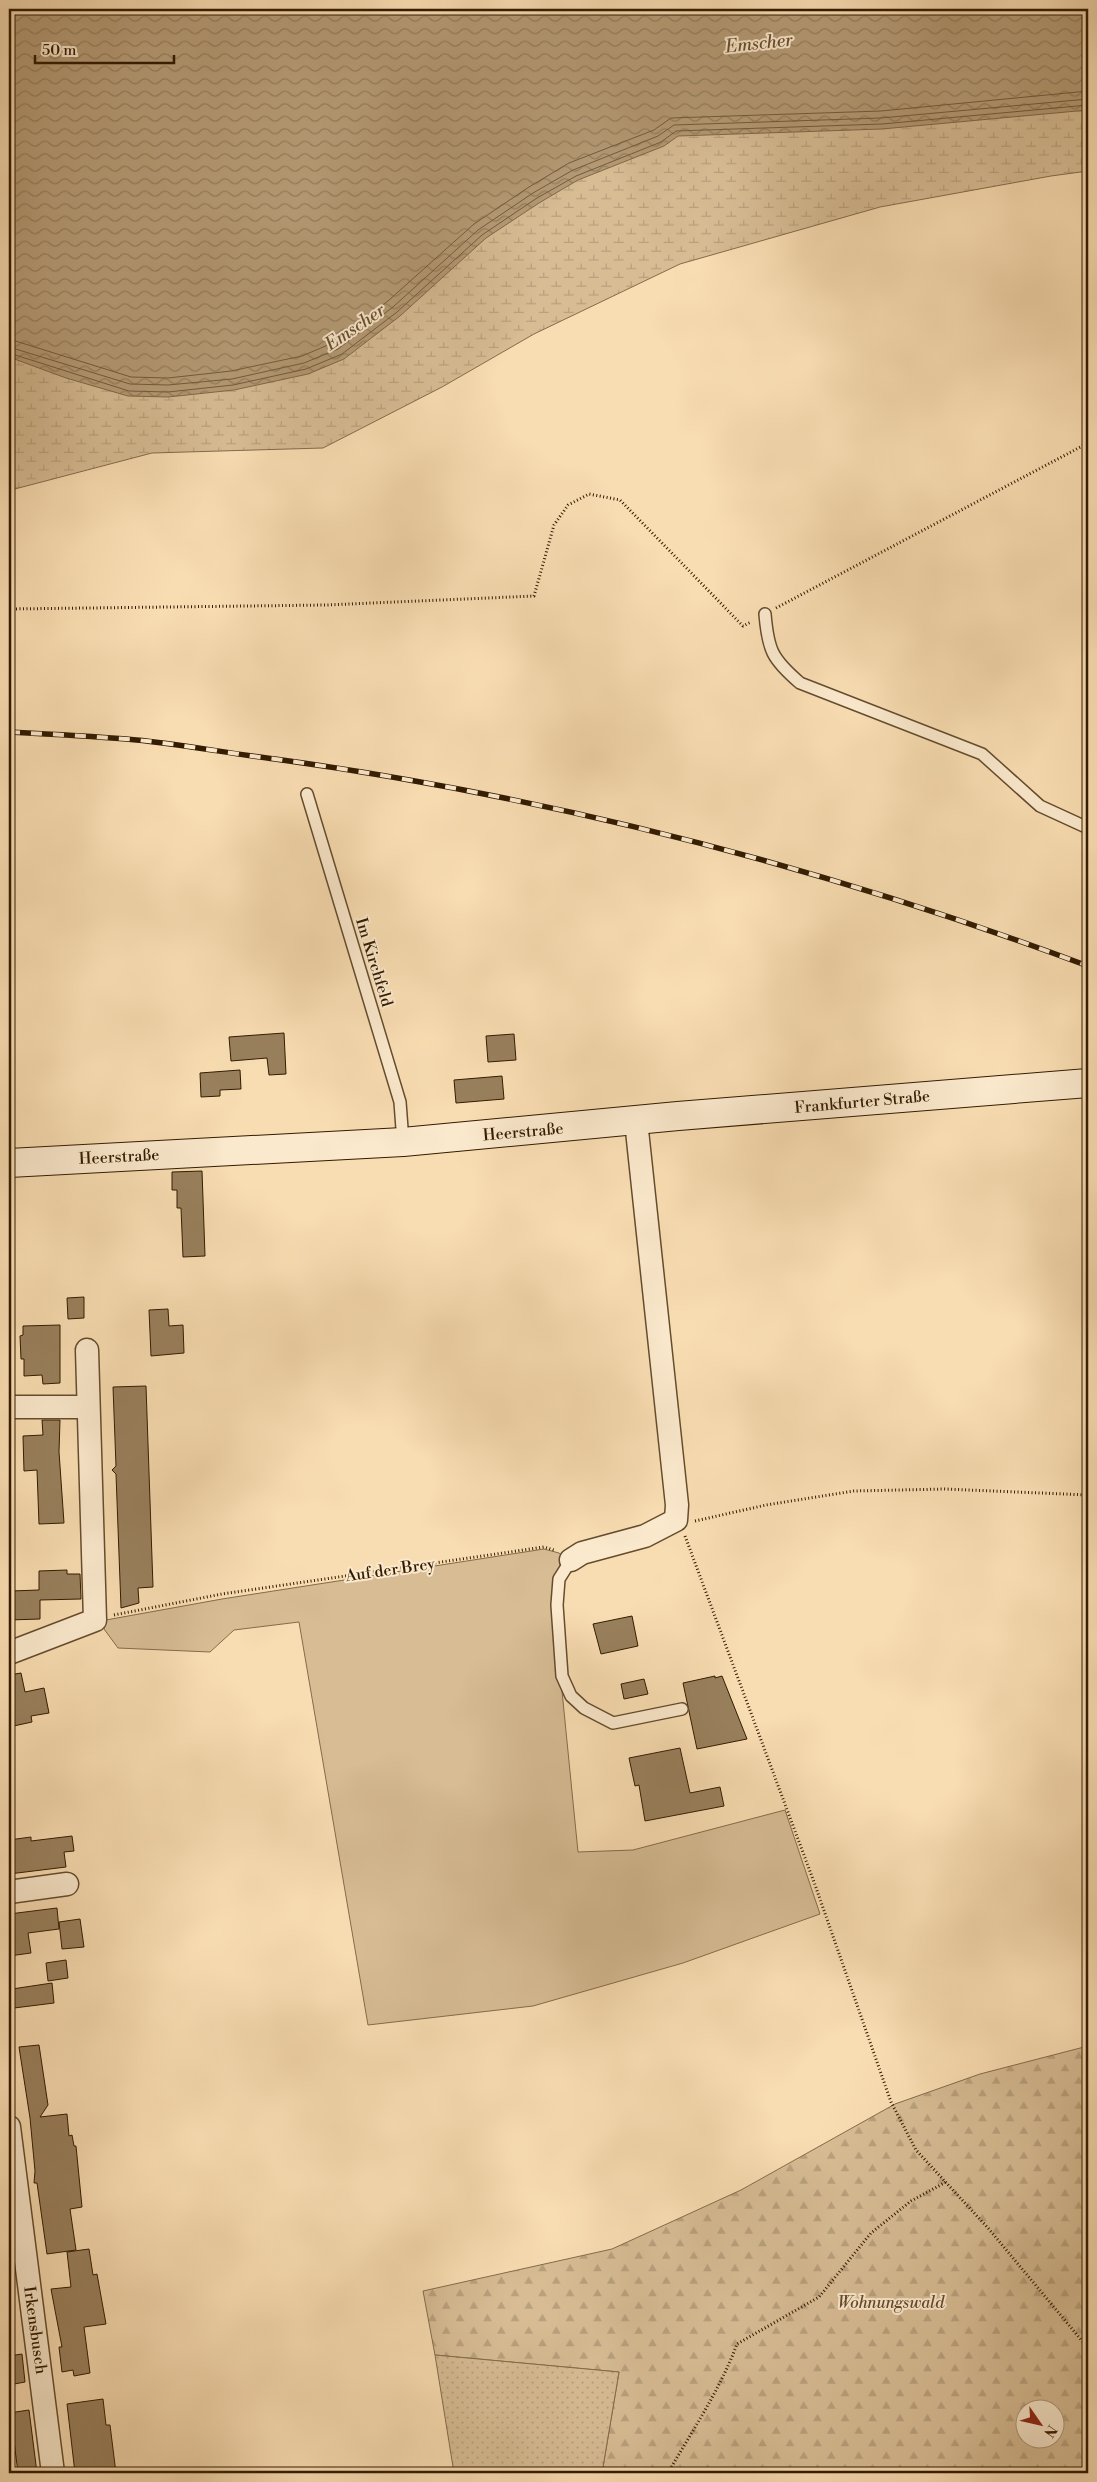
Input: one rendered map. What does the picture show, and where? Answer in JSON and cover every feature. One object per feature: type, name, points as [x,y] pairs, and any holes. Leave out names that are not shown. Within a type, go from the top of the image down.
[{"type":"main road","name":"Frankfurter Straße","points":[[636,1121],[1088,1083]]},
{"type":"main road","name":"Heerstraße","points":[[9,1163],[403,1142],[636,1121]]},
{"type":"street","points":[[571,1560],[582,1553],[645,1536],[676,1520],[636,1121]]},
{"type":"street","points":[[9,1653],[94,1620],[87,1350]]},
{"type":"street","points":[[9,1407],[88,1407]]},
{"type":"street","points":[[9,1892],[67,1884]]},
{"type":"street","name":"Irkensbusch","points":[[9,2127],[53,2473]]},
{"type":"lane","points":[[765,614],[767,638],[779,664],[800,683],[982,754],[1040,806],[1088,828]]},
{"type":"lane","name":"Im Kirchfeld","points":[[307,794],[400,1102],[403,1142]]},
{"type":"lane","points":[[571,1560],[559,1579],[557,1605],[562,1676],[571,1696],[584,1708],[614,1723],[682,1709]]},
{"type":"path","points":[[9,609],[326,605],[534,596],[554,526],[568,505],[589,494],[620,500],[743,626],[1088,442]]},
{"type":"path","points":[[676,1520],[698,1521],[766,1505],[854,1491],[945,1489],[1088,1495]]},
{"type":"path","points":[[676,1520],[687,1540],[807,1864],[890,2102],[916,2150],[988,2228],[1088,2348]]},
{"type":"path","name":"Auf der Brey","points":[[94,1620],[222,1594],[544,1547],[560,1552],[571,1560]]},
{"type":"path","points":[[668,2473],[713,2395],[737,2344],[820,2296],[871,2233],[911,2201],[946,2182]]},
{"type":"green space","points":[[9,9],[1088,9],[1088,171],[880,207],[680,264],[534,334],[442,387],[323,448],[152,453],[11,490],[9,489]]},
{"type":"green space","points":[[544,1549],[559,1553],[568,1561],[558,1575],[561,1681],[578,1852],[633,1850],[785,1810],[820,1914],[683,1963],[533,2006],[368,2025],[299,1622],[234,1630],[210,1652],[118,1648],[104,1629],[106,1620],[222,1599]]},
{"type":"green space","name":"Wohnungswald","points":[[1088,2046],[1088,2473],[602,2473],[619,2372],[435,2355],[423,2291],[612,2249],[741,2190],[895,2104],[980,2074]]},
{"type":"green space","points":[[435,2355],[619,2372],[602,2473],[454,2473]]},
{"type":"water","name":"Emscher","points":[[9,9],[1088,9],[1088,110],[882,129],[678,136],[664,146],[578,180],[486,238],[400,316],[344,359],[308,374],[234,390],[168,397],[128,396],[66,378],[9,357]]},
{"type":"building","points":[[284,1033],[286,1074],[269,1075],[267,1058],[231,1061],[229,1037]]},
{"type":"building","points":[[514,1034],[516,1060],[488,1062],[486,1036]]},
{"type":"building","points":[[240,1070],[241,1089],[220,1090],[220,1096],[201,1097],[200,1073]]},
{"type":"building","points":[[502,1076],[504,1099],[456,1103],[454,1080]]},
{"type":"building","points":[[202,1171],[205,1256],[183,1257],[181,1208],[177,1208],[177,1190],[172,1190],[172,1172]]},
{"type":"building","points":[[84,1297],[84,1318],[68,1319],[67,1298]]},
{"type":"building","points":[[168,1309],[169,1326],[183,1325],[184,1353],[151,1356],[149,1310]]},
{"type":"building","points":[[60,1325],[60,1383],[43,1384],[42,1375],[24,1376],[24,1359],[21,1359],[20,1336],[23,1335],[23,1326]]},
{"type":"building","points":[[146,1386],[153,1587],[138,1588],[139,1603],[121,1608],[116,1474],[112,1470],[116,1466],[113,1387]]},
{"type":"building","points":[[42,1420],[60,1420],[59,1452],[64,1523],[39,1524],[37,1470],[24,1471],[23,1436],[43,1435]]},
{"type":"building","points":[[67,1570],[67,1574],[80,1574],[81,1599],[40,1600],[40,1619],[9,1620],[11,1591],[39,1590],[39,1571]]},
{"type":"building","points":[[632,1616],[638,1646],[601,1654],[593,1624]]},
{"type":"building","points":[[21,1673],[25,1692],[44,1688],[49,1713],[31,1716],[32,1722],[9,1727],[9,1675]]},
{"type":"building","points":[[715,1676],[715,1678],[722,1676],[747,1739],[697,1749],[683,1683]]},
{"type":"building","points":[[644,1679],[648,1694],[624,1699],[621,1684]]},
{"type":"building","points":[[680,1748],[690,1793],[720,1787],[724,1806],[645,1821],[639,1785],[635,1786],[629,1758]]},
{"type":"building","points":[[72,1836],[74,1851],[64,1852],[66,1867],[9,1874],[9,1840],[31,1837],[31,1841]]},
{"type":"building","points":[[57,1908],[59,1929],[28,1933],[31,1953],[9,1956],[9,1914]]},
{"type":"building","points":[[80,1919],[84,1947],[62,1949],[59,1922]]},
{"type":"building","points":[[66,1960],[68,1978],[48,1981],[46,1963]]},
{"type":"building","points":[[52,1983],[54,2003],[14,2008],[12,1989]]},
{"type":"building","points":[[39,2045],[48,2105],[40,2117],[67,2114],[69,2136],[72,2135],[74,2146],[76,2146],[82,2207],[70,2209],[76,2250],[47,2254],[37,2183],[34,2183],[35,2171],[30,2118],[19,2047]]},
{"type":"building","points":[[89,2249],[93,2275],[97,2274],[106,2324],[84,2327],[90,2373],[74,2376],[73,2370],[62,2372],[59,2347],[62,2347],[51,2289],[71,2287],[67,2252]]},
{"type":"building","points":[[22,2354],[25,2382],[9,2385],[9,2356]]},
{"type":"building","points":[[103,2399],[106,2425],[110,2425],[116,2473],[75,2473],[67,2404]]},
{"type":"building","points":[[29,2410],[37,2473],[18,2473],[13,2433],[9,2433],[9,2413]]},
{"type":"railway","points":[[9,732],[144,741],[275,759],[379,775],[585,815],[789,867],[989,931],[1088,966]]}]
